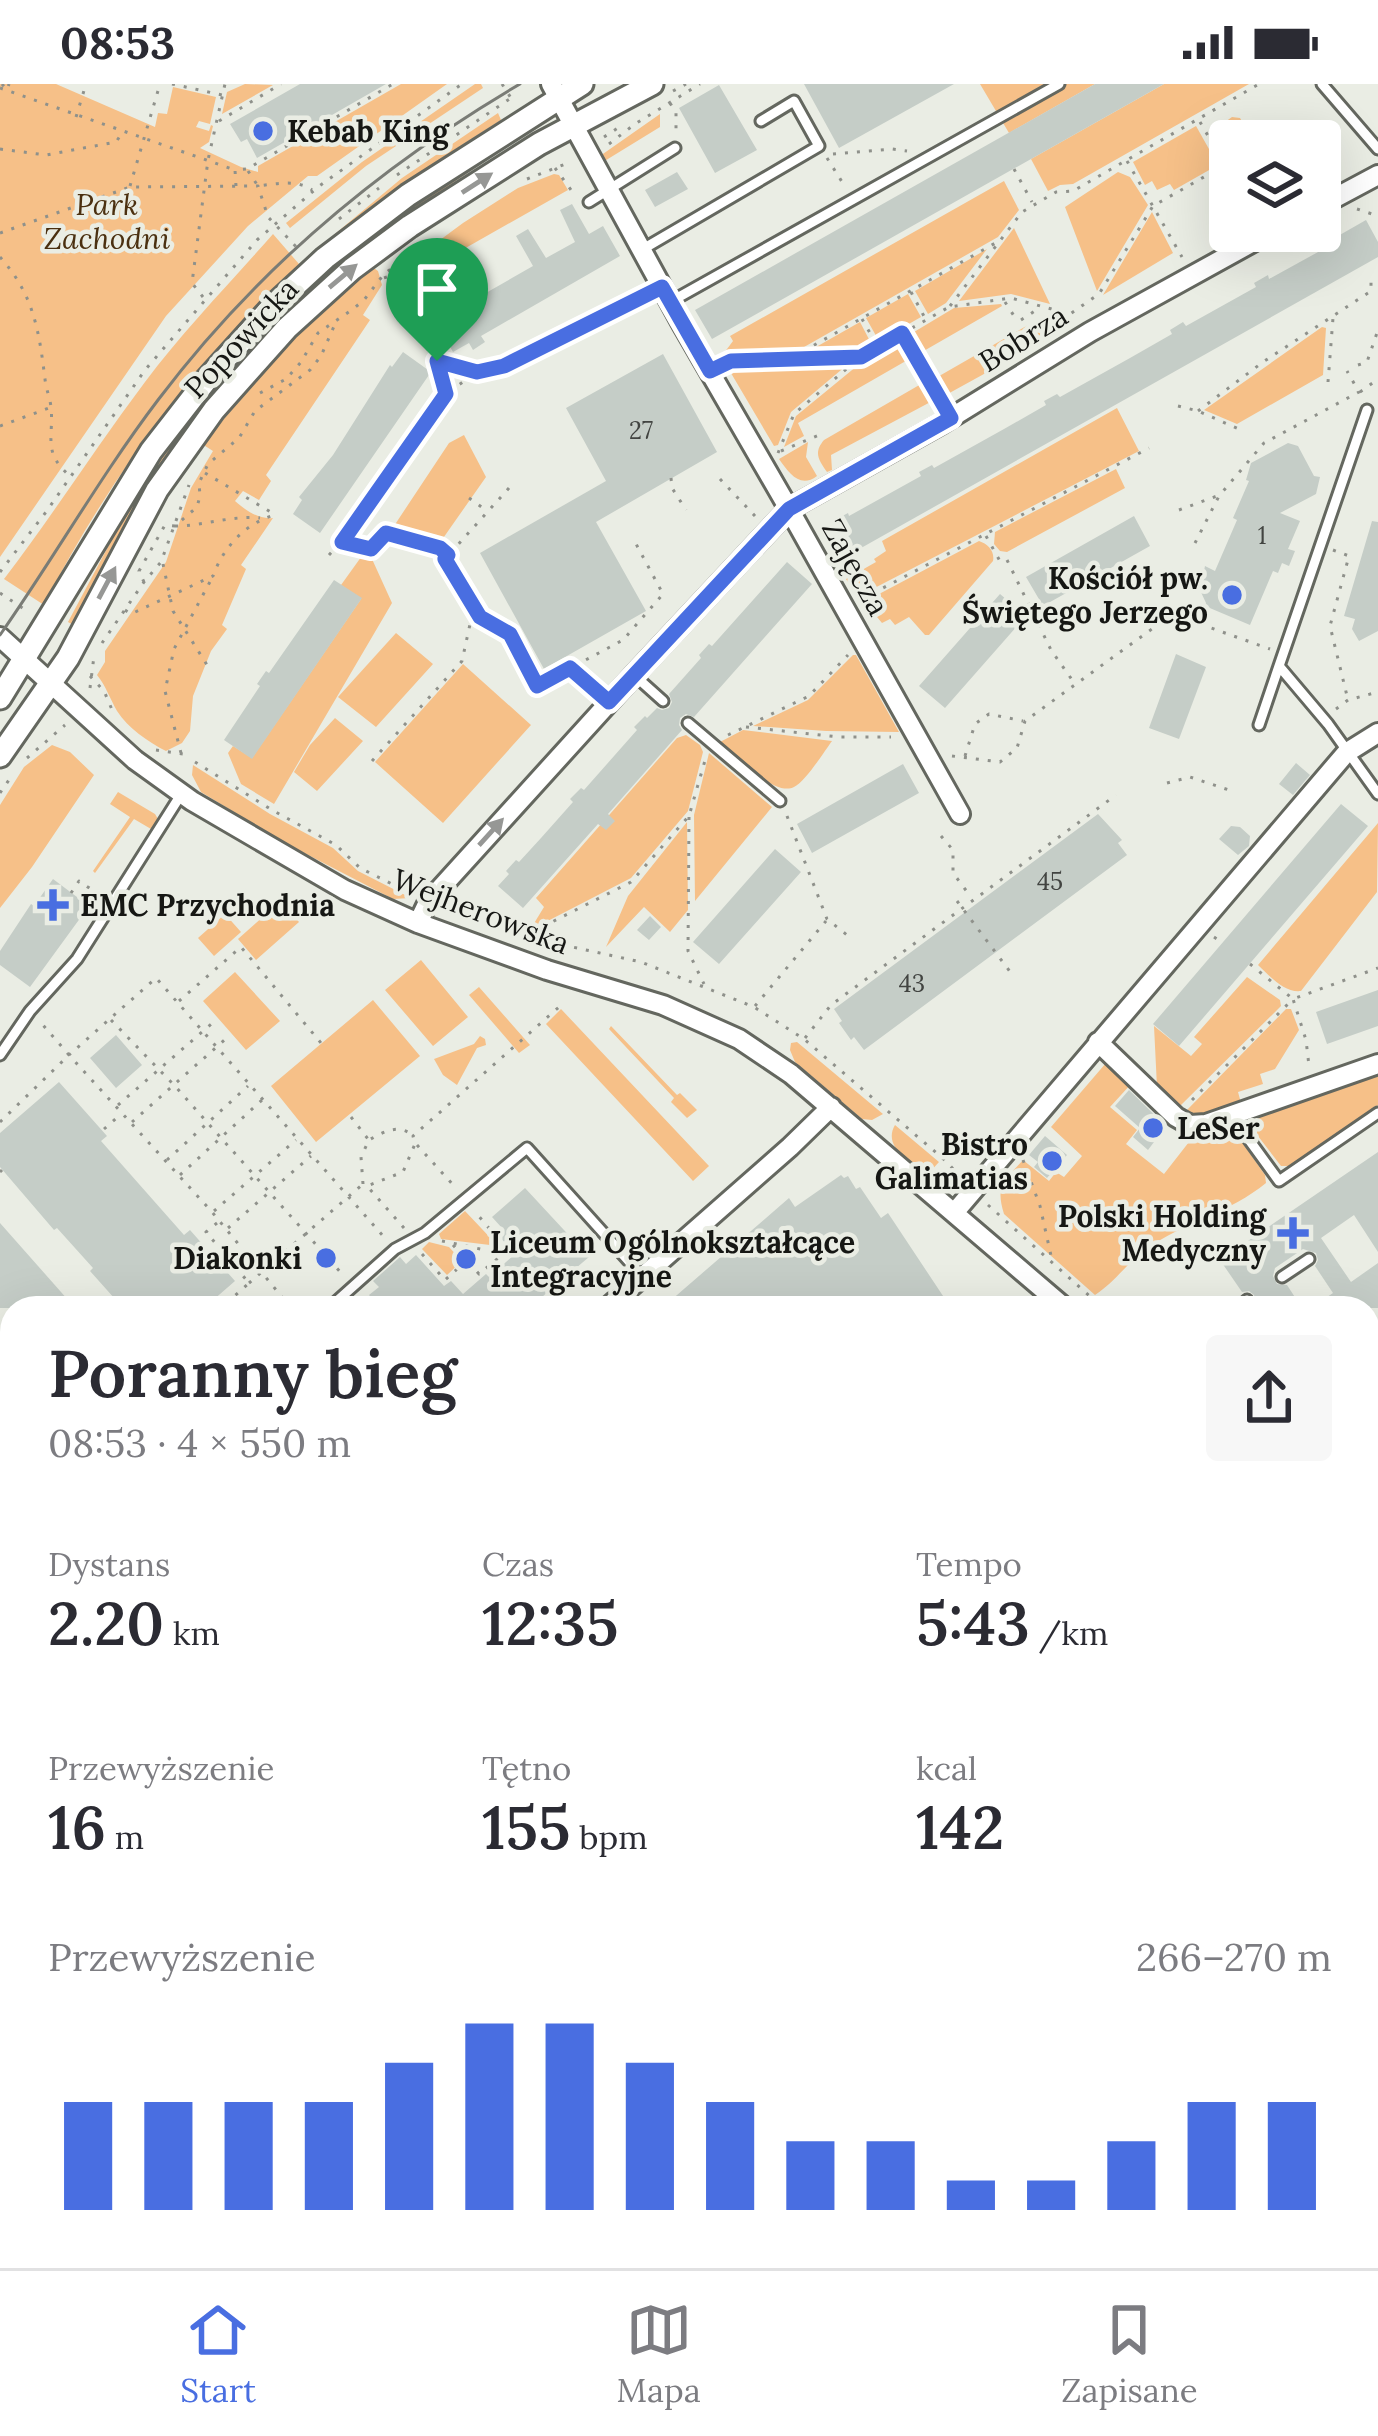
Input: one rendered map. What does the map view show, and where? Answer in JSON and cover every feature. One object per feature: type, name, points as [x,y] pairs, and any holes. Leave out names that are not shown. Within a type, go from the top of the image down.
[{"type":"street","name":"Popowicka","points":[[0,698],[152,451],[207,379],[272,307],[380,215],[554,91],[582,84]]},
{"type":"street","name":"Popowicka","points":[[0,756],[68,658],[157,490],[214,410],[264,352],[327,290],[385,244],[504,165],[652,84]]},
{"type":"street","name":"Zajęcza","points":[[554,91],[960,814]]},
{"type":"street","points":[[1341,195],[1378,175]]},
{"type":"street","name":"Bobrza","points":[[418,922],[428,902],[789,509],[1192,274],[1244,252]]},
{"type":"street","name":"Wejherowska","points":[[0,637],[135,760],[182,794],[345,890],[547,970],[663,1005],[740,1039],[831,1107],[1051,1296]]},
{"type":"street","points":[[954,1213],[1346,753],[1378,733]]},
{"type":"street","points":[[1098,1042],[1190,1125],[1206,1124],[1378,1064]]},
{"type":"street","points":[[621,1296],[831,1107]]},
{"type":"lane","points":[[666,294],[853,199],[1059,84]]},
{"type":"lane","points":[[1322,84],[1378,149]]},
{"type":"lane","points":[[641,250],[820,146],[794,101],[760,121]]},
{"type":"lane","points":[[585,204],[675,148]]},
{"type":"lane","points":[[1258,725],[1367,410]]},
{"type":"lane","points":[[1279,667],[1378,794]]},
{"type":"lane","points":[[634,675],[663,701]]},
{"type":"lane","points":[[688,723],[780,801]]},
{"type":"lane","points":[[0,1055],[30,1011],[77,959],[182,794]]},
{"type":"lane","points":[[1231,1114],[1279,1181],[1378,1113]]},
{"type":"lane","points":[[343,1296],[395,1249],[425,1233],[527,1148],[643,1277]]},
{"type":"lane","points":[[1282,1277],[1310,1258]]},
{"type":"path","points":[[76,117],[86,84]]},
{"type":"path","points":[[130,188],[160,84]]},
{"type":"path","points":[[172,84],[224,95]]},
{"type":"path","points":[[205,299],[192,283],[208,160],[225,84]]},
{"type":"path","points":[[5,87],[145,141],[247,170],[393,84]]},
{"type":"path","points":[[0,572],[145,370],[274,223],[462,84]]},
{"type":"path","points":[[328,228],[441,143],[511,98],[502,84]]},
{"type":"path","points":[[606,146],[700,84]]},
{"type":"path","points":[[949,308],[1022,212],[1056,192],[1073,191],[1259,84]]},
{"type":"path","points":[[218,122],[278,85]]},
{"type":"path","points":[[669,102],[676,113],[675,148]]},
{"type":"path","points":[[241,108],[245,115]]},
{"type":"path","points":[[1198,120],[1209,136]]},
{"type":"path","points":[[0,148],[46,155],[116,142],[122,133]]},
{"type":"path","points":[[853,199],[825,155],[892,148],[930,155]]},
{"type":"path","points":[[526,179],[577,160]]},
{"type":"path","points":[[1127,161],[1192,274]]},
{"type":"path","points":[[556,168],[585,204]]},
{"type":"path","points":[[1014,169],[1032,202]]},
{"type":"path","points":[[235,170],[236,187]]},
{"type":"path","points":[[247,170],[268,217],[301,253],[312,243]]},
{"type":"path","points":[[779,452],[794,414],[861,357],[949,308],[1011,298],[1070,314],[1100,294],[1153,206],[1209,175]]},
{"type":"path","points":[[0,233],[130,188],[284,183],[305,185],[313,191]]},
{"type":"path","points":[[1352,207],[1378,216]]},
{"type":"path","points":[[252,399],[286,379],[313,338],[364,300],[384,274],[435,237]]},
{"type":"path","points":[[791,359],[1000,241]]},
{"type":"path","points":[[0,257],[16,275],[38,324],[51,407],[50,447],[70,476]]},
{"type":"path","points":[[384,274],[396,312],[437,361],[446,394]]},
{"type":"path","points":[[1378,278],[1371,282],[1378,302]]},
{"type":"path","points":[[910,290],[926,320]]},
{"type":"path","points":[[1198,411],[1371,291]]},
{"type":"path","points":[[329,555],[446,394],[477,372],[525,358],[666,294]]},
{"type":"path","points":[[1004,301],[1019,321],[1042,307]]},
{"type":"path","points":[[1328,382],[1333,316]]},
{"type":"path","points":[[861,318],[878,347]]},
{"type":"path","points":[[200,470],[239,438],[255,410],[310,370],[335,322]]},
{"type":"path","points":[[1358,365],[1367,362],[1378,330]]},
{"type":"path","points":[[902,333],[951,418]]},
{"type":"path","points":[[710,371],[731,361],[861,357]]},
{"type":"path","points":[[437,361],[477,372]]},
{"type":"path","points":[[1347,371],[1360,392]]},
{"type":"path","points":[[1195,543],[1219,496],[1264,443],[1378,379]]},
{"type":"path","points":[[1178,406],[1241,430]]},
{"type":"path","points":[[0,426],[51,407]]},
{"type":"path","points":[[761,463],[819,435]]},
{"type":"path","points":[[844,608],[1149,448]]},
{"type":"path","points":[[175,526],[197,507],[205,457]]},
{"type":"path","points":[[143,582],[140,571],[165,525],[275,515],[200,470]]},
{"type":"path","points":[[89,690],[94,655],[161,562],[192,478]]},
{"type":"path","points":[[671,478],[672,488]]},
{"type":"path","points":[[720,479],[755,516]]},
{"type":"path","points":[[664,481],[686,510]]},
{"type":"path","points":[[509,488],[445,559],[480,617],[510,634],[537,686],[622,640],[664,593],[634,542]]},
{"type":"path","points":[[1179,510],[1219,496]]},
{"type":"path","points":[[469,498],[488,512]]},
{"type":"path","points":[[152,748],[182,754],[165,692],[173,649],[221,554],[262,518]]},
{"type":"path","points":[[342,542],[371,549],[386,533],[440,548],[448,555]]},
{"type":"path","points":[[985,534],[1051,650],[1076,684]]},
{"type":"path","points":[[1321,546],[1348,556],[1330,626],[1348,700]]},
{"type":"path","points":[[161,562],[173,611],[209,668]]},
{"type":"path","points":[[125,610],[131,614],[213,576]]},
{"type":"path","points":[[0,593],[37,617]]},
{"type":"path","points":[[372,761],[462,661],[472,615],[477,611]]},
{"type":"path","points":[[744,726],[921,745],[964,758],[1000,762],[1017,748],[1025,721],[1169,613],[1284,653]]},
{"type":"path","points":[[706,986],[688,951],[689,816],[710,743],[809,695],[862,640]]},
{"type":"path","points":[[570,668],[609,702]]},
{"type":"path","points":[[90,676],[104,691],[114,714]]},
{"type":"path","points":[[1323,718],[1348,700],[1378,692]]},
{"type":"path","points":[[964,758],[975,724],[989,713],[1025,721]]},
{"type":"path","points":[[0,793],[20,764],[61,730]]},
{"type":"path","points":[[1167,783],[1190,777],[1234,792]]},
{"type":"path","points":[[804,1040],[831,1005],[1116,796]]},
{"type":"path","points":[[780,801],[827,919],[847,935]]},
{"type":"path","points":[[536,939],[542,927],[631,882],[689,816]]},
{"type":"path","points":[[941,836],[953,850],[953,873],[968,893]]},
{"type":"path","points":[[71,892],[84,874]]},
{"type":"path","points":[[79,881],[111,903]]},
{"type":"path","points":[[453,896],[453,910]]},
{"type":"path","points":[[957,901],[1011,973]]},
{"type":"path","points":[[754,1007],[827,919]]},
{"type":"path","points":[[177,1003],[241,947],[321,1043]]},
{"type":"path","points":[[889,952],[894,959]]},
{"type":"path","points":[[1250,964],[1292,999],[1306,1040],[1312,1086]]},
{"type":"path","points":[[1176,1117],[1292,999],[1378,968]]},
{"type":"path","points":[[0,1122],[156,978],[395,1249]]},
{"type":"path","points":[[413,1136],[559,1007]]},
{"type":"path","points":[[30,1011],[282,1296]]},
{"type":"path","points":[[110,1018],[353,1287]]},
{"type":"path","points":[[116,1107],[217,1019]]},
{"type":"path","points":[[130,1123],[230,1035]]},
{"type":"path","points":[[166,1161],[249,1085]]},
{"type":"path","points":[[179,1176],[262,1100]]},
{"type":"path","points":[[104,1129],[122,1114]]},
{"type":"path","points":[[351,1117],[369,1140]]},
{"type":"path","points":[[234,1296],[365,1185],[403,1172],[415,1144],[413,1136],[394,1129],[369,1140],[362,1156],[365,1185],[445,1280],[467,1260]]},
{"type":"path","points":[[212,1212],[296,1140]]},
{"type":"path","points":[[1022,1155],[1052,1262]]},
{"type":"path","points":[[226,1229],[311,1156]]},
{"type":"path","points":[[219,1221],[206,1232],[249,1283]]},
{"type":"path","points":[[450,1243],[479,1274],[504,1254]]},
{"type":"green space","name":"Park Zachodni","points":[[0,84],[56,84],[155,127],[158,113],[167,114],[173,87],[216,97],[210,124],[199,121],[196,127],[209,131],[213,126],[209,142],[200,148],[258,172],[258,166],[401,84],[447,84],[317,176],[308,176],[248,226],[166,316],[0,557]]},
{"type":"green space","points":[[245,84],[273,85],[222,114],[227,92]]},
{"type":"green space","points":[[475,84],[483,88],[366,166],[290,228],[286,223],[362,162]]},
{"type":"green space","points":[[980,84],[1095,84],[1009,133]]},
{"type":"green space","points":[[1164,84],[1249,84],[1073,184],[1048,191],[1031,159]]},
{"type":"green space","points":[[498,113],[501,120],[337,235],[210,359],[136,453],[44,605],[4,579],[160,363],[273,234],[299,264],[402,178]]},
{"type":"green space","points":[[660,114],[660,127],[603,162],[600,156]]},
{"type":"green space","points":[[1196,126],[1209,149],[1209,170],[1174,190],[1170,184],[1157,190],[1152,181],[1145,185],[1133,162]]},
{"type":"green space","points":[[515,135],[520,138],[420,206],[327,279],[243,361],[167,456],[73,625],[68,622],[154,467],[187,419],[255,338],[356,244]]},
{"type":"green space","points":[[1118,172],[1130,177],[1148,205],[1097,291],[1065,207]]},
{"type":"green space","points":[[554,174],[568,190],[396,285],[394,274],[463,223],[518,188]]},
{"type":"green space","points":[[1004,181],[1019,210],[998,237],[790,355],[726,358],[724,353],[733,341],[730,336]]},
{"type":"green space","points":[[1152,212],[1173,253],[1103,295]]},
{"type":"green space","points":[[1014,228],[1050,304],[1011,294],[959,301]]},
{"type":"green space","points":[[987,249],[946,303],[928,314],[915,291]]},
{"type":"green space","points":[[371,266],[382,285],[363,315],[370,320],[266,475],[271,481],[259,500],[243,491],[235,501],[257,516],[273,518],[241,565],[246,569],[222,625],[227,629],[211,651],[193,696],[190,731],[182,743],[166,751],[139,734],[117,711],[97,675],[105,651],[166,562],[191,488],[213,451],[202,444],[298,333]]},
{"type":"green space","points":[[908,294],[921,317],[879,341],[866,318]]},
{"type":"green space","points":[[1001,304],[922,352],[926,366],[909,335],[954,308]]},
{"type":"green space","points":[[860,322],[872,345],[855,355],[802,355]]},
{"type":"green space","points":[[1028,325],[1046,340],[944,396],[934,379]]},
{"type":"green space","points":[[1326,328],[1323,375],[1237,424],[1204,410]]},
{"type":"green space","points":[[902,338],[921,369],[911,358],[798,423],[804,436],[784,447],[796,416],[863,361]]},
{"type":"green space","points":[[853,360],[791,412],[774,446],[728,368],[739,364]]},
{"type":"green space","points":[[928,380],[938,398],[831,455],[832,470],[827,472],[818,453],[824,440]]},
{"type":"green space","points":[[1117,408],[1139,451],[855,594],[846,579],[876,562],[886,551],[882,541]]},
{"type":"green space","points":[[464,435],[486,477],[439,544],[392,529],[449,443]]},
{"type":"green space","points":[[808,442],[806,457],[817,476],[805,481],[791,474],[779,459]]},
{"type":"green space","points":[[1116,469],[1125,488],[1007,552],[994,544],[995,532]]},
{"type":"green space","points":[[979,541],[990,548],[993,561],[929,635],[909,617],[895,625],[890,619],[871,621],[861,606],[864,602]]},
{"type":"green space","points":[[364,553],[372,559],[392,603],[274,804],[241,784],[228,753],[233,746],[252,758],[361,599],[341,585]]},
{"type":"green space","points":[[396,633],[433,664],[376,727],[338,697]]},
{"type":"green space","points":[[853,655],[899,732],[753,726],[808,700]]},
{"type":"green space","points":[[463,664],[531,725],[443,823],[375,762]]},
{"type":"green space","points":[[335,718],[363,741],[317,791],[294,772]]},
{"type":"green space","points":[[743,730],[832,741],[803,779],[786,788],[755,773],[720,742]]},
{"type":"green space","points":[[686,735],[703,752],[688,811],[631,878],[533,925],[544,907],[536,898],[677,738]]},
{"type":"green space","points":[[52,745],[70,752],[94,775],[0,908],[0,805],[24,767]]},
{"type":"green space","points":[[709,753],[772,807],[695,901],[694,815]]},
{"type":"green space","points":[[193,765],[333,848],[358,871],[411,898],[393,899],[283,842],[201,792],[192,775]]},
{"type":"green space","points":[[118,792],[158,819],[151,829],[134,819],[95,873],[130,817],[110,804]]},
{"type":"green space","points":[[687,822],[688,910],[670,932],[644,907],[606,947],[628,896]]},
{"type":"green space","points":[[1378,823],[1377,892],[1301,991],[1283,987],[1258,965]]},
{"type":"green space","points":[[281,901],[299,922],[256,960],[238,939]]},
{"type":"green space","points":[[225,914],[241,932],[214,956],[198,938]]},
{"type":"green space","points":[[421,960],[468,1017],[433,1046],[385,990]]},
{"type":"green space","points":[[235,972],[280,1021],[246,1050],[203,1001]]},
{"type":"green space","points":[[1247,977],[1280,1000],[1281,1006],[1179,1107],[1157,1087],[1154,1026],[1191,1056],[1202,1044],[1194,1037]]},
{"type":"green space","points":[[479,987],[530,1045],[519,1053],[469,995]]},
{"type":"green space","points":[[373,1000],[420,1056],[316,1142],[271,1086]]},
{"type":"green space","points":[[561,1009],[709,1166],[693,1181],[546,1024]]},
{"type":"green space","points":[[1291,1009],[1299,1030],[1275,1069],[1260,1074],[1263,1084],[1238,1092],[1241,1103],[1197,1118],[1186,1114],[1187,1110]]},
{"type":"green space","points":[[611,1026],[677,1095],[697,1110],[687,1118]]},
{"type":"green space","points":[[480,1036],[486,1045],[477,1048],[457,1085],[443,1075],[434,1059],[474,1044]]},
{"type":"green space","points":[[797,1042],[883,1114],[862,1119],[795,1062],[790,1050],[791,1043]]},
{"type":"green space","points":[[1106,1063],[1112,1063],[1132,1083],[1110,1107],[1137,1130],[1126,1144],[1164,1174],[1196,1133],[1224,1128],[1235,1132],[1266,1183],[1146,1249],[1095,1295],[1004,1214],[1000,1196],[1006,1178],[1023,1160],[1049,1181],[1056,1172],[1064,1177],[1082,1156],[1051,1127]]},
{"type":"green space","points":[[1378,1071],[1378,1105],[1289,1166],[1281,1166],[1248,1123],[1247,1117]]},
{"type":"green space","points":[[895,1125],[939,1162],[928,1174],[895,1147]]},
{"type":"green space","points":[[465,1211],[498,1246],[441,1239],[439,1234]]},
{"type":"green space","points":[[429,1242],[449,1247],[462,1261],[447,1275],[422,1249]]},
{"type":"building","points":[[300,84],[386,84],[257,158],[247,139],[241,142],[230,124]]},
{"type":"building","points":[[804,84],[954,84],[839,148]]},
{"type":"building","points":[[1095,84],[1164,84],[712,339],[695,310]]},
{"type":"building","points":[[719,85],[757,150],[715,173],[679,108]]},
{"type":"building","points":[[677,172],[688,189],[655,207],[645,190]]},
{"type":"building","points":[[572,204],[589,234],[603,226],[620,256],[481,336],[485,342],[473,350],[469,343],[453,352],[436,322],[449,314],[447,310],[463,306],[533,266],[516,236],[528,229],[546,258],[575,242],[560,210]]},
{"type":"building","points":[[1366,220],[1378,242],[1378,257],[838,561],[821,532],[835,520],[1004,429],[1046,405],[1044,401],[1130,358],[1172,334],[1170,330],[1183,322],[1186,326],[1256,287],[1254,283],[1268,275],[1269,279],[1318,252],[1341,252],[1341,234]]},
{"type":"building","points":[[403,352],[431,372],[320,533],[293,514],[302,500],[299,497]]},
{"type":"building","points":[[663,354],[717,452],[596,522],[646,611],[544,669],[480,553],[606,481],[566,408]]},
{"type":"building","points":[[1288,443],[1298,446],[1314,476],[1320,477],[1316,494],[1280,513],[1300,521],[1288,549],[1295,551],[1289,566],[1282,563],[1278,573],[1273,571],[1250,625],[1205,606],[1200,590],[1205,566],[1215,571],[1237,520],[1233,518],[1249,481],[1251,463]]},
{"type":"building","points":[[1134,516],[1150,546],[1043,606],[1026,577]]},
{"type":"building","points":[[1372,521],[1378,522],[1378,631],[1359,641],[1352,629],[1355,619],[1344,616]]},
{"type":"building","points":[[787,562],[812,584],[694,717],[680,718],[682,730],[608,814],[615,821],[606,830],[598,824],[523,908],[498,886],[509,874],[506,871],[541,838],[645,716],[657,708],[669,708],[669,694],[699,655]]},
{"type":"building","points":[[334,580],[362,598],[252,759],[224,740],[260,686],[257,684]]},
{"type":"building","points":[[1000,594],[1026,616],[945,708],[919,686]]},
{"type":"building","points":[[1176,654],[1206,667],[1179,739],[1149,728]]},
{"type":"building","points":[[1296,763],[1310,775],[1293,795],[1279,784]]},
{"type":"building","points":[[903,764],[919,793],[812,853],[797,824]]},
{"type":"building","points":[[1341,804],[1368,826],[1179,1046],[1153,1024]]},
{"type":"building","points":[[1098,814],[1122,840],[1118,843],[1127,855],[864,1050],[854,1037],[851,1040],[834,1009]]},
{"type":"building","points":[[1231,826],[1250,836],[1249,846],[1238,855],[1219,839]]},
{"type":"building","points":[[775,849],[801,872],[719,964],[693,942]]},
{"type":"building","points":[[53,879],[89,906],[30,987],[0,965],[0,951]]},
{"type":"building","points":[[650,916],[661,927],[649,940],[637,930]]},
{"type":"building","points":[[1378,990],[1378,1026],[1327,1044],[1316,1012]]},
{"type":"building","points":[[116,1035],[142,1065],[116,1088],[90,1058]]},
{"type":"building","points":[[59,1082],[107,1136],[101,1141],[184,1235],[190,1230],[235,1281],[218,1296],[112,1296],[90,1271],[93,1268],[0,1167],[0,1133]]},
{"type":"building","points":[[1129,1090],[1166,1126],[1148,1150],[1133,1137],[1140,1128],[1115,1106]]},
{"type":"building","points":[[1045,1136],[1067,1155],[1047,1178],[1029,1155]]},
{"type":"building","name":"Polski Holding Medyczny","points":[[1378,1152],[1378,1252],[1354,1215],[1321,1238],[1351,1282],[1378,1263],[1378,1296],[1329,1296],[1333,1293],[1315,1266],[1316,1253],[1303,1249],[1275,1268],[1273,1276],[1294,1296],[1242,1292],[1220,1260]]},
{"type":"building","points":[[841,1175],[848,1176],[881,1218],[888,1213],[943,1296],[676,1296],[789,1198],[795,1207]]},
{"type":"building","points":[[525,1188],[589,1257],[543,1296],[369,1295],[379,1287],[373,1281],[400,1257],[406,1264],[416,1255],[444,1286],[451,1281],[463,1294],[515,1254],[496,1233],[502,1228],[492,1217]]},
{"type":"building","points":[[0,1223],[64,1296],[0,1296]]},
{"type":"tram line","points":[[0,635],[137,428],[236,307],[370,186],[520,84]]},
{"type":"place","name":"Kebab King","points":[[263,131]]},
{"type":"place","name":"Kościół pw. Świętego Jerzego","points":[[1232,595]]},
{"type":"place","name":"EMC Przychodnia","points":[[53,905]]},
{"type":"place","name":"LeSer","points":[[1153,1128]]},
{"type":"place","name":"Bistro Galimatias","points":[[1052,1161]]},
{"type":"place","name":"Polski Holding Medyczny","points":[[1293,1233]]},
{"type":"place","name":"Diakonki","points":[[326,1258]]},
{"type":"place","name":"Liceum Ogólnokształcące Integracyjne","points":[[466,1259]]},
{"type":"route","points":[[662,287],[710,371],[731,361],[861,357],[902,333],[951,418],[789,509],[609,702],[570,668],[537,686],[510,634],[480,617],[440,548],[386,533],[371,549],[342,542],[446,394],[437,361],[477,372],[504,366],[662,287]]}]
